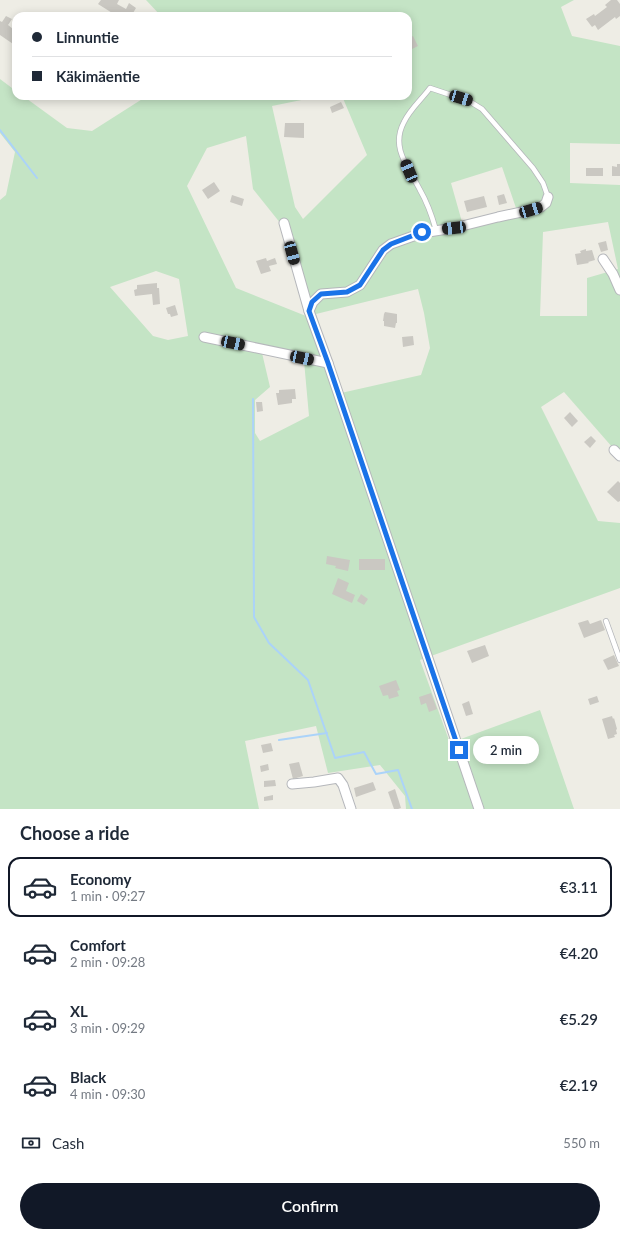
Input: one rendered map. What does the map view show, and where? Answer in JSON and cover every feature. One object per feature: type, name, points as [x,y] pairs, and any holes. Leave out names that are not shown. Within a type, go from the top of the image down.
[{"type":"street","points":[[309,311],[312,302],[321,294],[347,292],[360,285],[383,250],[391,244],[422,232],[454,228],[531,210],[541,207],[546,203],[548,197]]},
{"type":"street","points":[[284,223],[309,311],[328,363],[478,809]]},
{"type":"street","points":[[603,259],[613,274],[620,290]]},
{"type":"street","points":[[204,337],[328,363]]},
{"type":"street","points":[[292,784],[338,778],[343,785],[351,809]]},
{"type":"lane","points":[[436,230],[423,196],[400,151],[398,135],[404,121],[430,88],[469,101],[482,109],[533,168],[543,183],[548,197]]},
{"type":"lane","points":[[606,621],[620,660]]},
{"type":"green space","points":[[146,0],[574,0],[561,7],[572,36],[620,46],[620,144],[570,143],[570,183],[620,185],[620,456],[564,392],[541,407],[598,521],[620,523],[620,588],[420,660],[450,743],[540,710],[574,809],[406,809],[405,796],[380,765],[328,773],[316,726],[245,741],[259,809],[0,809],[0,200],[6,195],[15,152],[0,133],[0,79],[12,88],[12,100],[28,100],[67,128],[92,131],[141,100],[301,100],[272,106],[295,207],[303,219],[367,155],[344,100],[412,100],[412,12],[157,12]],"holes":[[[246,136],[253,189],[281,224],[306,316],[236,288],[187,186],[207,148]],[[502,167],[516,208],[462,222],[451,183]],[[608,222],[618,269],[587,278],[587,316],[540,316],[543,232]],[[156,271],[179,279],[188,336],[168,340],[153,336],[110,287]],[[418,289],[430,348],[421,375],[341,393],[316,314]],[[262,353],[304,361],[309,416],[260,441],[255,433],[255,400],[270,387]]]},
{"type":"building","points":[[101,0],[119,0],[117,4],[126,9],[129,3],[136,8],[134,12],[111,12],[98,4]]},
{"type":"building","points":[[611,0],[617,0],[620,4],[620,16],[616,19],[615,17],[598,30],[595,25],[592,27],[586,19],[594,14],[595,16],[607,7],[605,5]]},
{"type":"building","points":[[6,16],[12,19],[8,25],[12,28],[12,43],[0,35],[0,21],[2,22]]},
{"type":"building","points":[[412,36],[418,46],[412,49]]},
{"type":"building","points":[[341,102],[344,108],[332,113],[330,107]]},
{"type":"building","points":[[285,123],[304,123],[304,138],[284,137]]},
{"type":"building","points":[[617,164],[620,164],[620,176],[612,176],[612,166],[617,167]]},
{"type":"building","points":[[586,168],[603,168],[603,176],[586,176]]},
{"type":"building","points":[[214,182],[220,191],[208,199],[202,190]]},
{"type":"building","points":[[504,194],[507,203],[499,205],[497,196]]},
{"type":"building","points":[[232,195],[244,199],[242,206],[230,202]]},
{"type":"building","points":[[484,196],[487,207],[467,212],[464,201]]},
{"type":"building","points":[[606,241],[608,250],[601,252],[598,243]]},
{"type":"building","points":[[586,249],[586,251],[592,250],[595,260],[588,262],[589,263],[577,265],[575,254],[581,253],[580,251]]},
{"type":"building","points":[[266,258],[267,261],[275,258],[277,264],[269,266],[271,271],[261,274],[256,261]]},
{"type":"building","points":[[157,283],[157,288],[159,288],[160,304],[153,305],[152,294],[135,296],[134,290],[137,289],[137,285]]},
{"type":"building","points":[[175,305],[178,315],[171,317],[166,308]]},
{"type":"building","points":[[385,312],[397,314],[397,323],[395,328],[384,326],[383,321]]},
{"type":"building","points":[[413,336],[414,345],[403,347],[402,337]]},
{"type":"building","points":[[295,389],[296,399],[292,399],[292,403],[278,405],[276,393],[279,393],[279,390]]},
{"type":"building","points":[[256,402],[262,402],[263,411],[257,412]]},
{"type":"building","points":[[570,412],[578,421],[572,427],[564,418]]},
{"type":"building","points":[[591,436],[596,441],[590,448],[584,442]]},
{"type":"building","points":[[618,481],[620,483],[620,501],[618,502],[607,492]]},
{"type":"building","points":[[327,556],[350,560],[348,571],[326,564]]},
{"type":"building","points":[[359,559],[385,559],[385,570],[359,570]]},
{"type":"building","points":[[338,578],[349,583],[346,591],[355,595],[352,603],[332,594]]},
{"type":"building","points":[[361,594],[368,599],[364,605],[357,601]]},
{"type":"building","points":[[588,620],[590,624],[601,620],[605,630],[584,638],[578,623]]},
{"type":"building","points":[[485,645],[489,656],[472,663],[467,651]]},
{"type":"building","points":[[614,655],[619,666],[608,670],[603,660]]},
{"type":"building","points":[[396,680],[400,690],[397,691],[399,696],[389,699],[388,695],[383,696],[379,686]]},
{"type":"building","points":[[431,693],[437,709],[429,712],[426,703],[421,705],[419,697]]},
{"type":"building","points":[[597,696],[599,702],[590,705],[588,699]]},
{"type":"building","points":[[469,701],[473,714],[466,716],[462,704]]},
{"type":"building","points":[[612,716],[613,719],[614,718],[617,734],[614,735],[615,737],[608,739],[602,719]]},
{"type":"building","points":[[271,743],[273,751],[263,753],[261,745]]},
{"type":"building","points":[[299,762],[303,776],[293,779],[289,764]]},
{"type":"building","points":[[268,764],[269,770],[261,772],[260,766]]},
{"type":"building","points":[[275,780],[276,786],[264,787],[264,781]]},
{"type":"building","points":[[373,782],[376,790],[356,797],[354,788]]},
{"type":"building","points":[[395,789],[401,808],[398,809],[394,809],[388,792]]},
{"type":"building","points":[[273,795],[273,800],[264,801],[264,797]]},
{"type":"waterway","points":[[0,130],[37,178]]},
{"type":"waterway","points":[[253,399],[254,617],[269,643],[308,680],[335,758],[364,752],[376,774],[398,770],[412,809]]},
{"type":"waterway","points":[[279,740],[327,733]]},
{"type":"route","points":[[422,232],[391,244],[383,250],[360,285],[347,292],[321,294],[312,302],[309,311],[459,750]]}]
